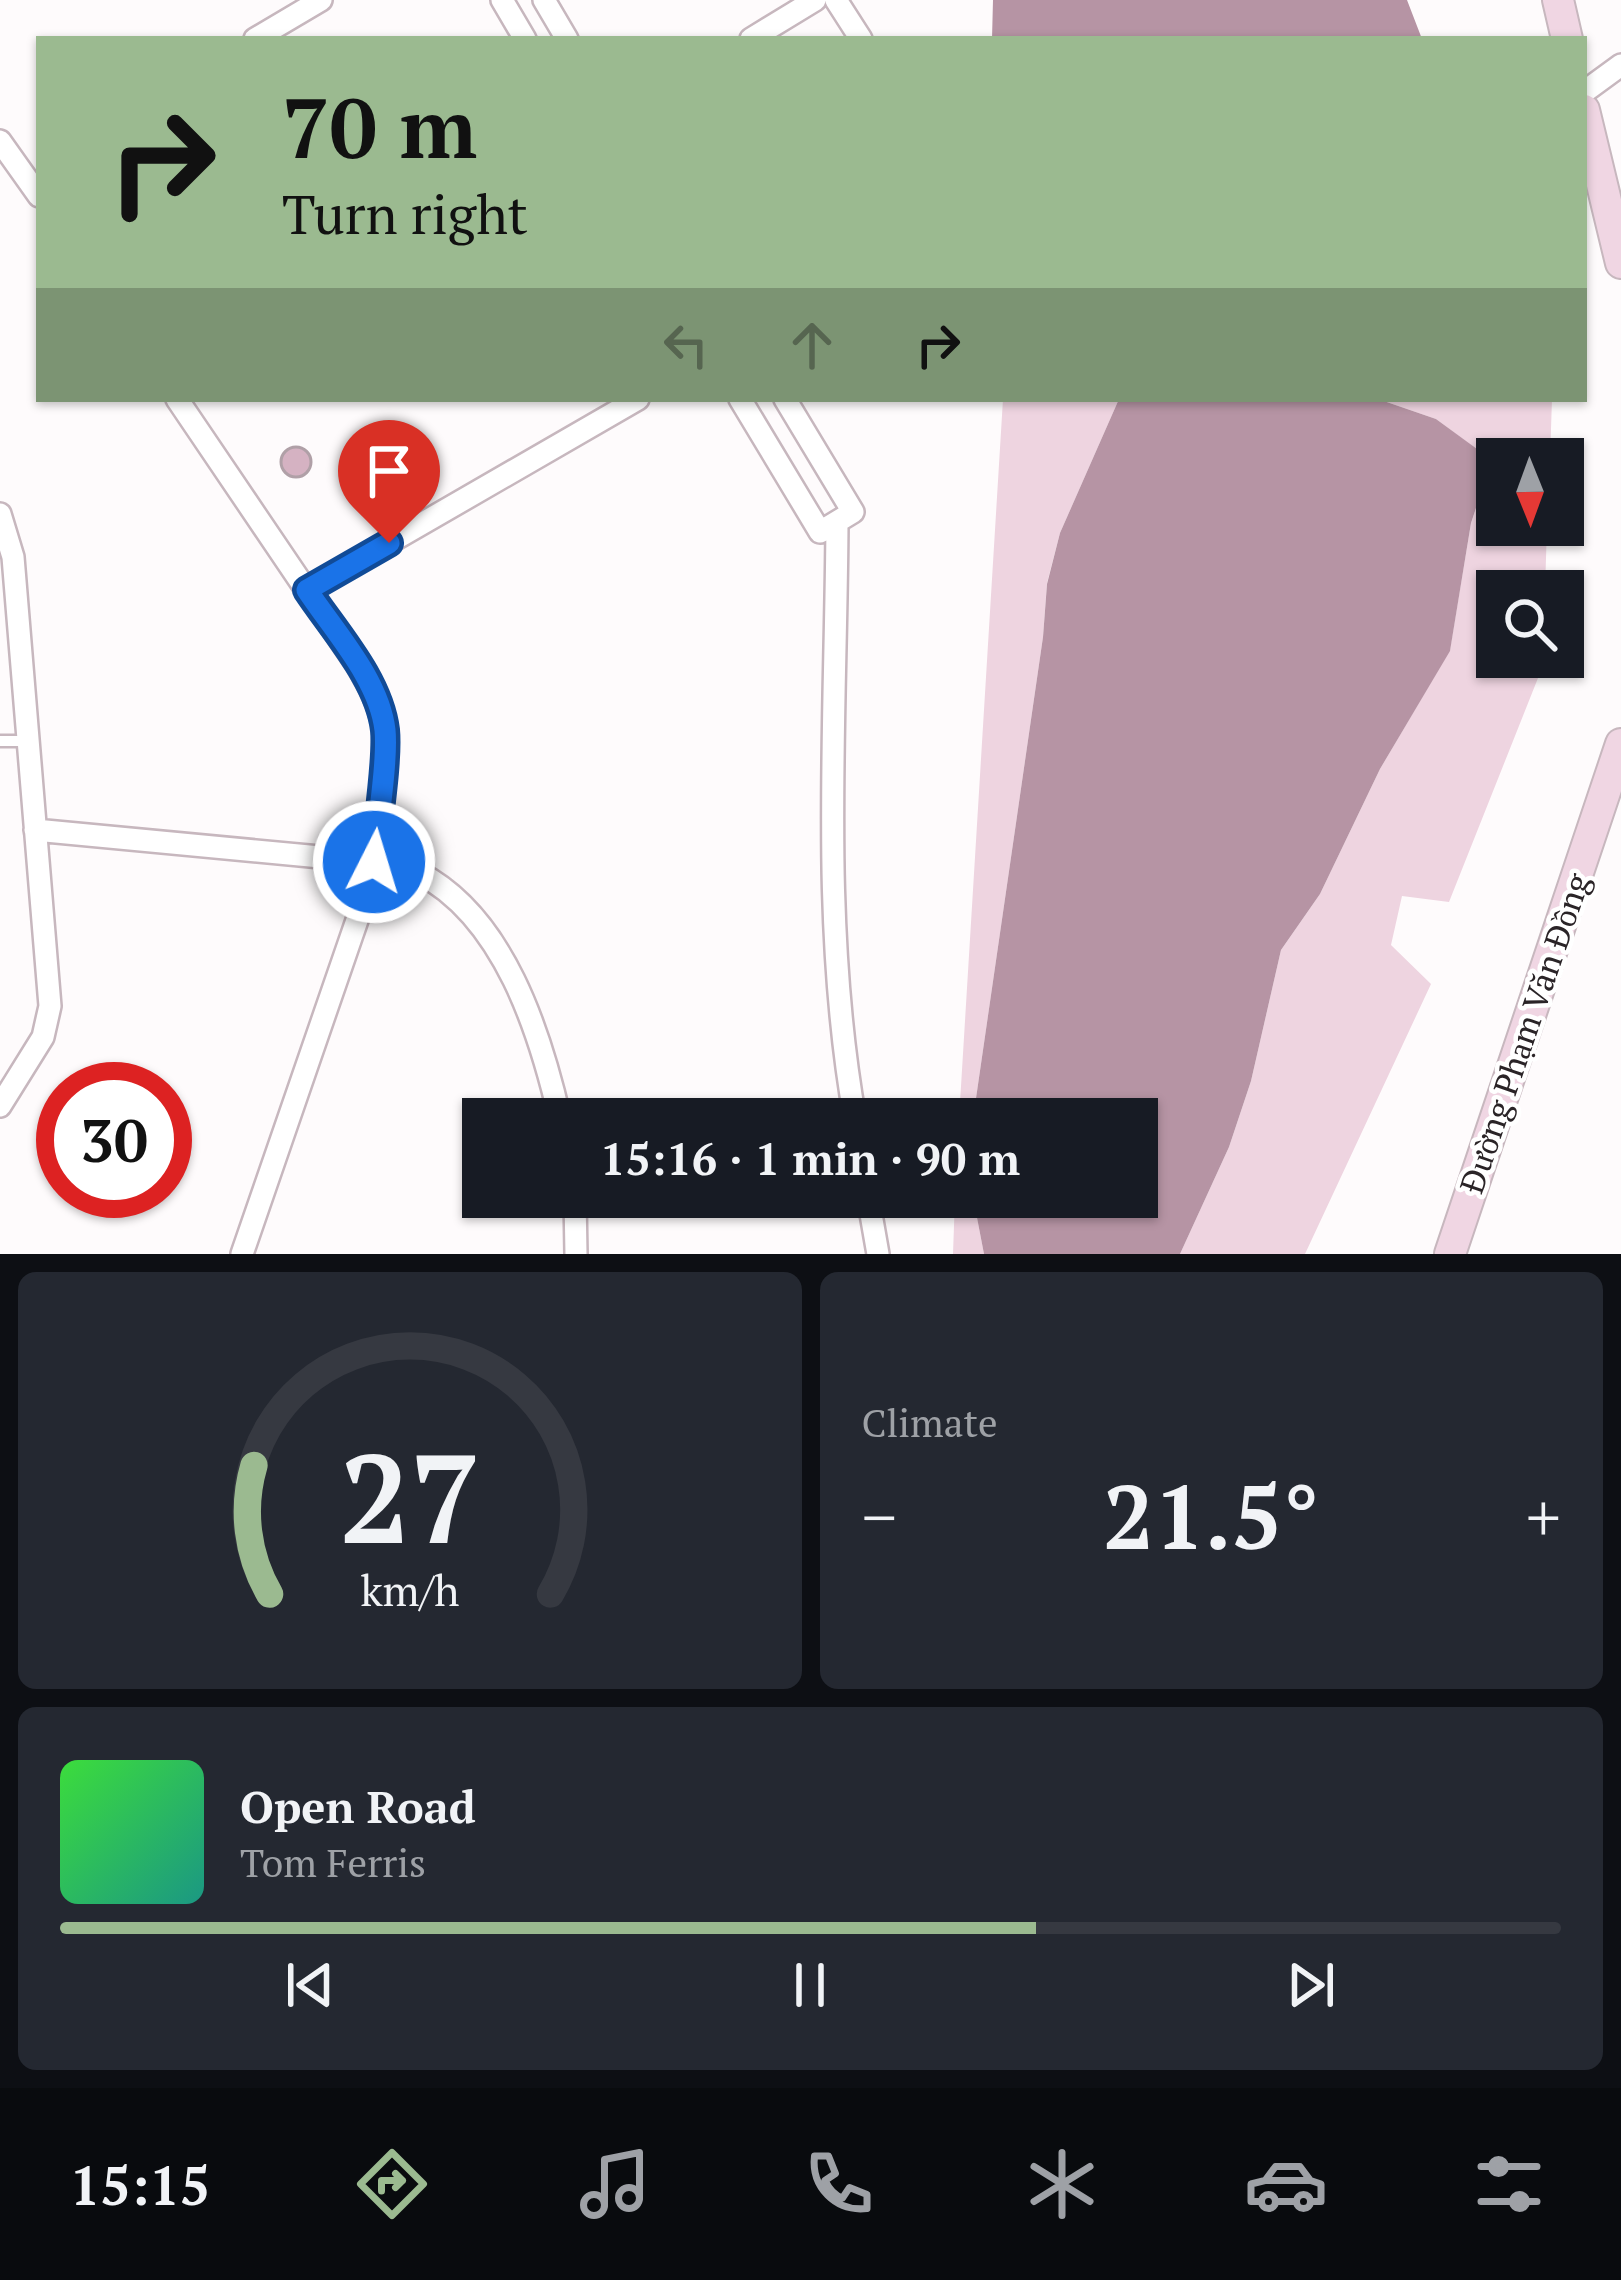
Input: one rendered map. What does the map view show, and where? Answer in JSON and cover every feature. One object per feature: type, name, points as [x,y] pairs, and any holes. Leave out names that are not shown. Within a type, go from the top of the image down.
[{"type":"main road","points":[[1558,0],[1566,36]]},
{"type":"main road","points":[[1587,119],[1613,194],[1621,263]]},
{"type":"main road","name":"Đường Phạm Văn Đồng","points":[[1450,1254],[1621,743]]},
{"type":"street","points":[[260,36],[321,0]]},
{"type":"street","points":[[502,0],[523,36]]},
{"type":"street","points":[[544,0],[565,36]]},
{"type":"street","points":[[756,36],[815,0]]},
{"type":"street","points":[[836,0],[859,36]]},
{"type":"street","points":[[1587,90],[1621,64]]},
{"type":"street","points":[[0,141],[32,171]]},
{"type":"street","points":[[179,402],[357,664],[385,731],[374,862],[242,1254]]},
{"type":"street","points":[[307,590],[633,402]]},
{"type":"street","points":[[742,402],[837,522]]},
{"type":"street","points":[[786,402],[837,522],[834,922],[842,1047],[851,1098]]},
{"type":"street","points":[[0,514],[13,556],[50,1006],[43,1037],[0,1106]]},
{"type":"street","points":[[35,830],[374,862],[415,871],[436,884],[484,930],[539,1043],[554,1098]]},
{"type":"street","points":[[575,1218],[577,1254]]},
{"type":"street","points":[[872,1218],[878,1254]]},
{"type":"lane","points":[[0,742],[28,741]]},
{"type":"shaded area","points":[[993,0],[1407,0],[1421,36],[992,36]]},
{"type":"shaded area","points":[[1003,402],[1118,402],[1060,533],[1047,583],[976,1098],[960,1098]]},
{"type":"shaded area","points":[[1118,402],[1387,402],[1436,419],[1476,448],[1476,508],[1450,651],[1380,769],[1320,894],[1281,950],[1251,1081],[1229,1147],[1180,1254],[984,1254],[977,1218],[1158,1218],[1158,1098],[976,1098],[1047,584],[1060,533]]},
{"type":"shaded area","points":[[1387,402],[1552,402],[1551,438],[1476,438],[1476,449],[1436,419]]},
{"type":"shaded area","points":[[1476,508],[1476,546],[1546,546],[1546,570],[1476,570],[1476,678],[1538,678],[1449,902],[1402,896],[1391,945],[1431,984],[1305,1254],[1180,1254],[1229,1147],[1251,1081],[1281,950],[1320,894],[1380,769],[1450,650]]},
{"type":"shaded area","points":[[954,1218],[977,1218],[984,1254],[953,1254]]},
{"type":"building","points":[[296,447],[307,451],[311,462],[307,473],[296,477],[285,473],[281,462],[285,451]]},
{"type":"route","points":[[374,862],[385,731],[357,664],[307,590],[389,543]]}]
